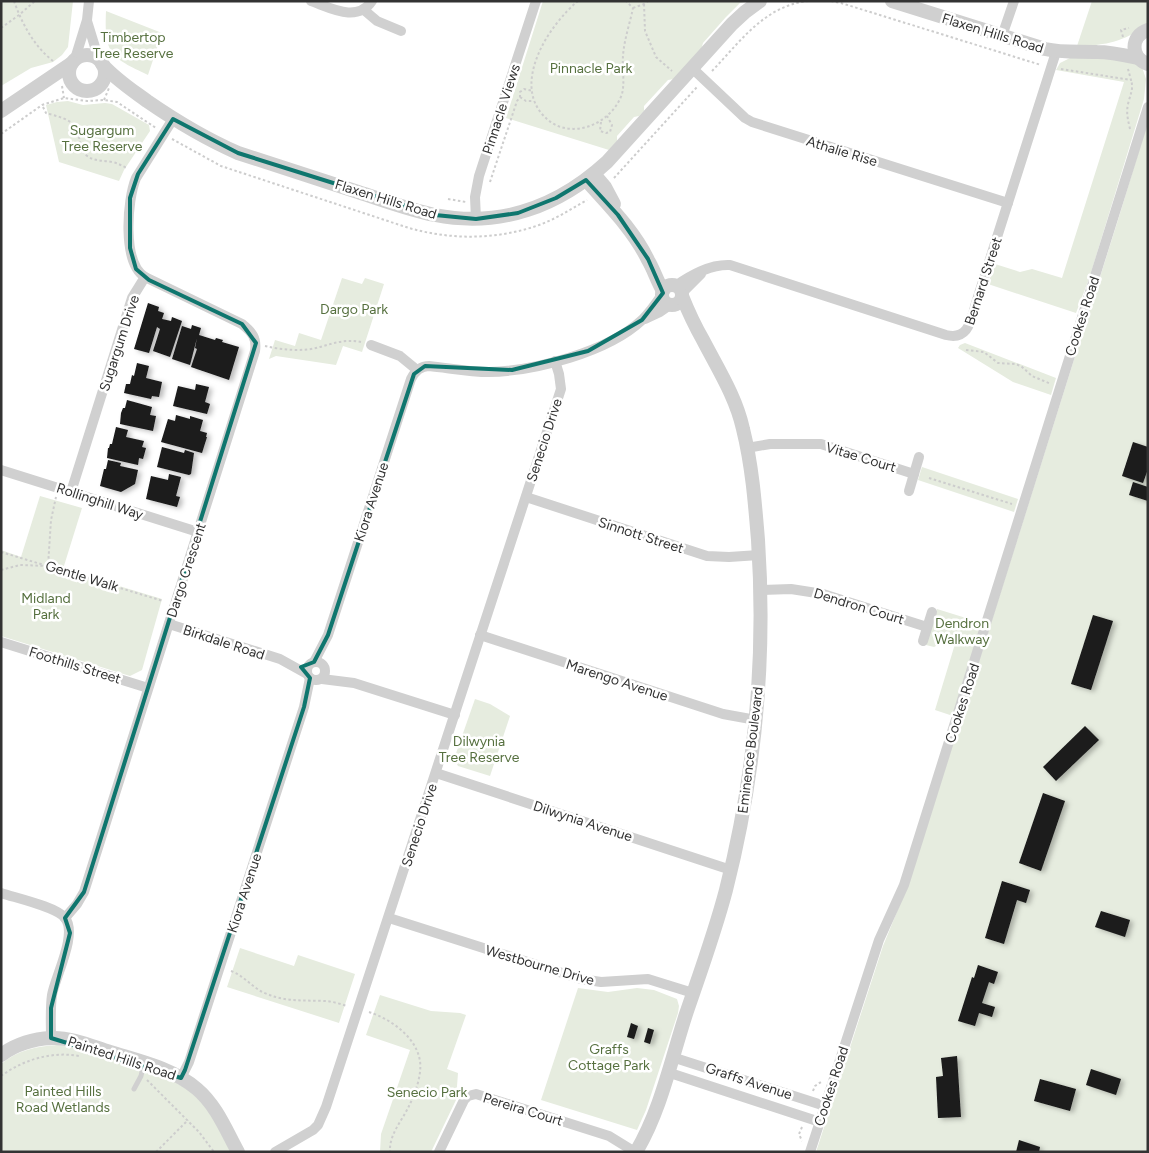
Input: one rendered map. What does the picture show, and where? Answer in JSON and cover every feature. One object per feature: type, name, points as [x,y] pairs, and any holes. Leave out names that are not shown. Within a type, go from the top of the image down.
[{"type":"street","points":[[89,1],[87,20],[68,72],[71,82],[78,89],[88,91],[98,87],[129,88]]},
{"type":"street","points":[[311,1],[350,13],[364,10],[372,1]]},
{"type":"street","name":"Pinnacle Views","points":[[476,219],[476,197],[479,176],[536,1]]},
{"type":"street","name":"Flaxen Hills Road","points":[[100,62],[110,73],[129,88],[174,119],[238,153],[418,211],[451,218],[476,219],[518,213],[538,207],[563,195],[590,177],[607,162],[738,18],[760,1]]},
{"type":"street","name":"Flaxen Hills Road","points":[[892,1],[1056,52],[1095,52],[1141,60]]},
{"type":"street","points":[[1002,36],[1014,1]]},
{"type":"street","points":[[364,10],[376,21],[401,31]]},
{"type":"street","points":[[87,20],[104,69],[104,79],[98,87]]},
{"type":"street","points":[[1142,33],[1134,47],[1148,73]]},
{"type":"street","name":"Flaxen Hills Road","points":[[1095,52],[1114,46],[1142,33]]},
{"type":"street","name":"Bernard Street","points":[[672,294],[688,278],[716,266],[730,265],[939,333],[958,337],[966,331],[969,325],[1056,52]]},
{"type":"street","points":[[1,111],[80,56],[90,55],[100,62]]},
{"type":"street","name":"Athalie Rise","points":[[692,68],[745,118],[752,122],[1008,203]]},
{"type":"street","points":[[35,88],[56,85],[74,86]]},
{"type":"street","name":"Cookes Road","points":[[810,1152],[879,940],[904,885],[1148,106]]},
{"type":"street","name":"Sugargum Drive","points":[[72,492],[132,298],[145,277],[136,269],[132,261],[130,248],[130,198],[136,178],[174,119]]},
{"type":"street","name":"Eminence Boulevard","points":[[590,177],[648,259],[655,278],[672,294],[679,316],[703,341],[728,387],[743,427],[747,448],[759,555],[760,647],[756,720],[747,790],[731,870],[712,937],[653,1119],[635,1152]]},
{"type":"street","points":[[145,277],[242,324],[250,330],[255,337],[256,343]]},
{"type":"street","points":[[371,345],[400,356],[418,370],[429,366],[471,371],[512,370],[555,361],[605,344],[625,333],[642,320],[655,306],[672,294]]},
{"type":"street","name":"Dargo Crescent","points":[[65,918],[84,892],[253,360],[256,343]]},
{"type":"street","name":"Senecio Drive","points":[[275,1152],[305,1136],[318,1125],[326,1107],[561,389],[555,361]]},
{"type":"street","name":"Kiora Avenue","points":[[318,664],[412,379],[418,370]]},
{"type":"street","name":"Vitae Court","points":[[747,448],[790,443],[821,444],[914,474]]},
{"type":"street","name":"Vitae Court","points":[[909,491],[919,457]]},
{"type":"street","name":"Rollinghill Way","points":[[1,470],[198,532]]},
{"type":"street","name":"Sinnott Street","points":[[526,497],[697,553],[717,557],[759,555]]},
{"type":"street","name":"Dendron Court","points":[[760,590],[791,589],[823,594],[927,627]]},
{"type":"street","points":[[923,641],[932,612]]},
{"type":"street","name":"Birkdale Road","points":[[169,624],[280,660],[314,678],[354,683]]},
{"type":"street","name":"Marengo Avenue","points":[[480,635],[723,714],[756,720]]},
{"type":"street","name":"Foothills Street","points":[[1,642],[148,688]]},
{"type":"street","name":"Birkdale Road","points":[[280,660],[318,664],[354,683],[455,715]]},
{"type":"street","points":[[318,664],[326,673],[314,678],[307,668],[318,664]]},
{"type":"street","name":"Kiora Avenue","points":[[181,1078],[188,1062],[314,678]]},
{"type":"street","name":"Dilwynia Avenue","points":[[436,773],[731,870]]},
{"type":"street","points":[[1,893],[56,911],[65,918],[70,926],[70,933],[52,993],[51,1038]]},
{"type":"street","name":"Westbourne Drive","points":[[388,918],[581,979],[601,982],[648,980],[693,993]]},
{"type":"street","name":"Painted Hills Road","points":[[1,1055],[25,1042],[51,1038],[77,1041],[142,1069],[181,1078],[198,1090],[214,1108],[238,1152]]},
{"type":"street","name":"Graffs Avenue","points":[[672,1057],[825,1106]]},
{"type":"street","name":"Graffs Avenue","points":[[668,1072],[820,1122]]},
{"type":"street","name":"Pereira Court","points":[[439,1152],[464,1100],[468,1096],[476,1094],[609,1136],[635,1152]]},
{"type":"lane","points":[[134,1089],[142,1069]]},
{"type":"path","points":[[14,1],[19,15],[35,42],[55,63]]},
{"type":"path","points":[[1,28],[35,1]]},
{"type":"path","points":[[578,1],[554,26],[540,49],[532,79],[534,101],[542,114],[556,125],[572,128],[583,128],[601,122],[622,94],[623,55],[633,8]]},
{"type":"path","points":[[626,1],[633,8]]},
{"type":"path","points":[[633,8],[648,1]]},
{"type":"path","points":[[1,134],[42,106],[64,98],[117,102],[193,152],[221,166],[409,228],[433,234],[470,237],[513,232],[539,225],[558,216],[601,190],[757,23],[776,10],[808,1]]},
{"type":"path","points":[[644,4],[646,31],[656,57],[682,80]]},
{"type":"path","points":[[520,97],[526,101],[534,101]]},
{"type":"path","points":[[42,106],[46,114],[68,121],[74,125],[77,129],[80,145],[87,155],[99,161],[114,162],[127,168]]},
{"type":"path","points":[[601,122],[600,130],[603,133],[610,132],[612,125],[607,116]]},
{"type":"path","points":[[256,343],[286,350],[318,348],[333,342],[347,341],[371,345]]},
{"type":"path","points":[[966,350],[984,352],[998,363],[1021,366],[1032,376],[1052,384]]},
{"type":"path","points":[[929,478],[1022,507]]},
{"type":"path","points":[[1,570],[20,564],[48,566],[51,520],[59,488]]},
{"type":"path","name":"Gentle Walk","points":[[1,552],[163,601]]},
{"type":"path","points":[[948,639],[979,648]]},
{"type":"path","points":[[231,970],[242,976],[260,991],[270,995],[294,1001],[324,1001],[381,1016],[392,1023],[410,1040],[420,1060],[418,1080],[410,1105],[391,1138],[390,1152]]},
{"type":"path","points":[[1,1076],[17,1066],[44,1056],[60,1054],[81,1056]]},
{"type":"path","points":[[142,1069],[154,1086],[188,1120],[214,1152]]},
{"type":"path","points":[[156,1152],[188,1120]]},
{"type":"highlighted area","points":[[173,119],[238,153],[435,215],[476,219],[518,213],[556,198],[586,180],[618,215],[648,259],[663,293],[642,320],[588,351],[512,370],[425,366],[414,374],[328,635],[314,662],[301,667],[310,678],[304,707],[181,1078],[51,1038],[51,1008],[70,933],[65,918],[84,892],[256,343],[242,324],[149,280],[136,269],[130,248],[130,198],[138,174]]},
{"type":"green space","points":[[1,1],[73,1],[68,47],[62,55],[53,62],[31,68],[1,86]]},
{"type":"green space","name":"Pinnacle Park","points":[[543,1],[749,1],[740,3],[726,17],[703,43],[701,50],[674,79],[668,80],[644,106],[644,111],[639,116],[634,117],[617,136],[617,141],[609,150],[506,118]]},
{"type":"green space","points":[[1092,1],[1148,1],[1148,25],[1114,42],[1077,46]]},
{"type":"green space","name":"Timbertop Tree Reserve","points":[[106,11],[162,33],[148,75],[126,64],[112,53],[107,37]]},
{"type":"green space","points":[[1121,57],[1142,67],[1146,79],[1144,99],[1090,276],[1076,313],[988,284],[995,264],[1020,272],[1032,269],[1062,278],[1124,82],[1056,70],[1060,63],[1070,58]]},
{"type":"green space","name":"Sugargum Tree Reserve","points":[[68,101],[83,105],[112,104],[149,125],[150,131],[124,170],[119,181],[59,162],[46,105]]},
{"type":"green space","points":[[1148,121],[1148,1152],[816,1152],[883,946],[910,880]]},
{"type":"green space","name":"Dargo Park","points":[[342,278],[362,284],[365,278],[384,284],[362,352],[343,346],[336,365],[276,356],[269,359],[275,340],[295,346],[299,333],[321,340]]},
{"type":"green space","points":[[965,343],[1056,378],[1051,395],[1013,382],[958,348]]},
{"type":"green space","points":[[922,467],[1018,499],[1014,512],[918,480]]},
{"type":"green space","name":"Midland Park","points":[[40,496],[82,508],[63,569],[162,599],[142,670],[130,676],[1,636],[1,550],[21,557]]},
{"type":"green space","name":"Dendron Walkway","points":[[937,609],[982,623],[953,716],[935,710],[955,644],[945,641],[934,647],[926,645]]},
{"type":"green space","name":"Dilwynia Tree Reserve","points":[[475,699],[490,704],[510,716],[490,776],[458,766],[454,759]]},
{"type":"green space","points":[[240,948],[294,966],[298,955],[355,974],[339,1023],[227,987]]},
{"type":"green space","name":"Graffs Cottage Park","points":[[578,988],[608,992],[637,988],[654,990],[677,999],[678,1013],[646,1110],[637,1130],[541,1100]]},
{"type":"green space","name":"Senecio Park","points":[[380,995],[431,1011],[466,1015],[447,1069],[458,1073],[456,1100],[431,1152],[380,1152],[381,1134],[410,1050],[366,1035]]},
{"type":"green space","name":"Painted Hills Road Wetlands","points":[[58,1045],[78,1047],[165,1076],[195,1094],[208,1109],[231,1152],[1,1152],[1,1064],[14,1055],[28,1050]]},
{"type":"building","points":[[148,303],[159,307],[158,311],[164,313],[162,319],[171,321],[172,317],[182,321],[170,357],[153,351],[160,329],[157,327],[149,353],[134,349]]},
{"type":"building","points":[[192,325],[201,328],[199,335],[215,340],[216,338],[223,340],[222,342],[239,347],[229,380],[191,367],[197,349],[195,348],[197,338],[190,365],[172,359],[182,326],[191,329]]},
{"type":"building","points":[[137,363],[149,366],[146,378],[162,382],[159,397],[152,396],[151,399],[124,393],[126,384],[130,384],[132,375],[134,376]]},
{"type":"building","points":[[196,384],[209,387],[205,402],[210,404],[207,414],[173,406],[178,386],[195,390]]},
{"type":"building","points":[[127,400],[152,407],[150,415],[156,416],[153,431],[120,424],[121,413],[123,408],[125,408]]},
{"type":"building","points":[[176,415],[190,419],[190,416],[203,420],[200,431],[207,433],[207,437],[202,453],[161,442],[168,419],[175,421]]},
{"type":"building","points":[[116,427],[128,430],[126,437],[144,441],[142,447],[146,448],[143,459],[139,458],[138,465],[107,458],[108,448],[112,444]]},
{"type":"building","points":[[1133,442],[1148,447],[1148,469],[1143,483],[1122,476]]},
{"type":"building","points":[[162,447],[184,453],[185,450],[194,453],[191,474],[157,467]]},
{"type":"building","points":[[108,460],[121,463],[120,466],[138,470],[135,484],[121,492],[100,486]]},
{"type":"building","points":[[169,474],[181,477],[176,496],[180,497],[177,507],[146,499],[151,476],[168,480]]},
{"type":"building","points":[[1133,482],[1148,487],[1148,501],[1129,495]]},
{"type":"building","points":[[1093,615],[1113,621],[1091,690],[1071,684]]},
{"type":"building","points":[[1085,726],[1099,740],[1056,781],[1043,767]]},
{"type":"building","points":[[1043,793],[1065,801],[1041,871],[1019,863]]},
{"type":"building","points":[[1002,881],[1030,890],[1026,903],[1017,900],[1004,944],[985,938]]},
{"type":"building","points":[[1101,911],[1130,920],[1125,937],[1095,927]]},
{"type":"building","points":[[978,965],[998,972],[994,984],[989,982],[982,1003],[995,1007],[992,1017],[979,1013],[975,1026],[958,1021],[972,977],[974,978]]},
{"type":"building","points":[[631,1023],[638,1026],[634,1039],[627,1037]]},
{"type":"building","points":[[648,1028],[654,1030],[650,1044],[644,1042]]},
{"type":"building","points":[[957,1056],[961,1117],[938,1118],[936,1077],[943,1076],[941,1058]]},
{"type":"building","points":[[1091,1069],[1121,1079],[1116,1095],[1086,1085]]},
{"type":"building","points":[[1040,1079],[1076,1089],[1070,1111],[1034,1101]]},
{"type":"building","points":[[1019,1140],[1040,1147],[1039,1152],[1016,1152]]}]
